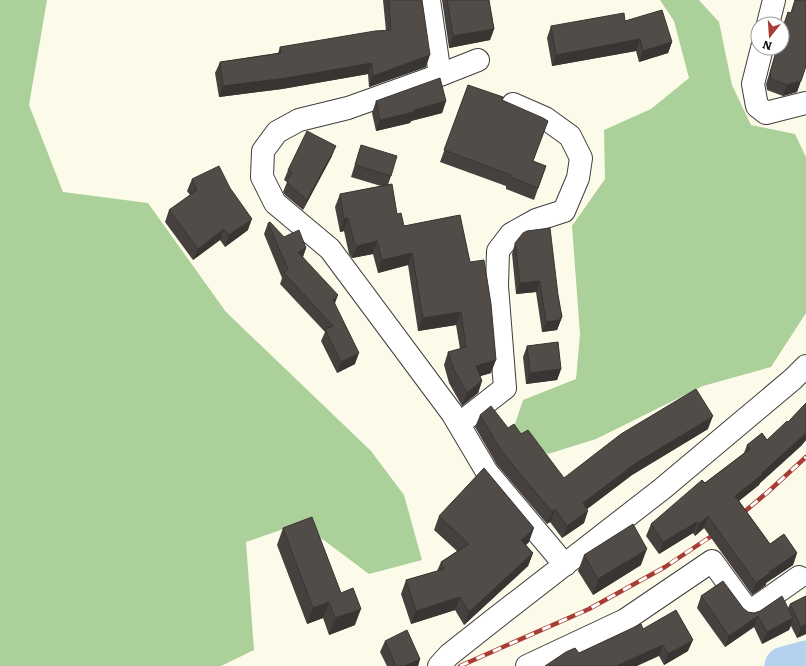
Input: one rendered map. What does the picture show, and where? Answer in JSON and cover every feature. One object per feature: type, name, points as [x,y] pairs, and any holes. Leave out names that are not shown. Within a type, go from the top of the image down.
[{"type":"street","points":[[429,0],[440,75]]},
{"type":"street","points":[[770,16],[774,0]]},
{"type":"street","points":[[760,56],[753,84],[757,106],[766,113],[806,103]]},
{"type":"street","points":[[478,60],[348,108],[299,120],[277,132],[263,151],[262,176],[275,203],[330,249],[452,413],[487,472],[565,565]]},
{"type":"street","points":[[459,424],[505,388],[498,286],[498,251],[510,234],[536,220],[564,211],[578,178],[581,158],[570,136],[545,118],[512,104]]},
{"type":"street","points":[[439,666],[449,655],[700,459],[806,366]]},
{"type":"street","points":[[527,666],[625,620],[712,561],[749,612],[799,577]]},
{"type":"green space","points":[[0,0],[47,0],[29,105],[63,192],[148,203],[226,312],[371,451],[404,495],[422,560],[369,574],[301,523],[246,542],[254,650],[221,666],[0,666]]},
{"type":"green space","points":[[660,0],[699,0],[719,22],[732,85],[751,125],[795,134],[806,157],[806,313],[771,367],[703,386],[596,439],[548,454],[513,430],[523,400],[576,379],[580,334],[572,226],[605,179],[604,130],[651,109],[689,78],[674,21]]},
{"type":"building","points":[[389,0],[422,0],[430,55],[373,76],[372,63],[286,78],[223,86],[220,62],[281,53],[280,47],[375,31],[391,30]]},
{"type":"building","points":[[447,0],[489,0],[494,29],[453,36]]},
{"type":"building","points":[[795,0],[806,0],[806,66],[801,81],[787,85],[771,79],[770,73],[775,56],[790,56],[790,16],[787,16],[788,12],[791,13]]},
{"type":"building","points":[[662,10],[672,42],[643,51],[640,39],[556,55],[551,26],[624,13],[625,21]]},
{"type":"building","points":[[440,78],[446,101],[414,110],[414,112],[380,120],[376,101]]},
{"type":"building","points":[[468,85],[503,97],[502,100],[548,121],[533,161],[546,166],[538,188],[510,177],[511,175],[444,150]]},
{"type":"building","points":[[307,131],[336,146],[307,200],[289,185],[287,181],[292,172],[288,170]]},
{"type":"building","points":[[361,145],[397,156],[391,176],[355,165]]},
{"type":"building","points":[[219,166],[230,188],[252,219],[229,235],[224,229],[198,249],[169,210],[197,190],[192,179]]},
{"type":"building","points":[[392,184],[397,214],[401,213],[404,226],[460,215],[470,262],[484,260],[491,304],[496,360],[476,366],[482,381],[467,393],[454,370],[448,352],[466,347],[461,312],[423,318],[412,253],[382,260],[377,241],[357,246],[354,242],[348,218],[344,219],[340,194]]},
{"type":"building","points":[[270,222],[284,237],[299,230],[306,248],[298,252],[338,295],[333,300],[359,353],[341,362],[325,329],[333,326],[284,273],[288,269],[268,223]]},
{"type":"building","points":[[550,228],[562,317],[560,320],[546,322],[540,281],[520,283],[515,243],[523,233],[527,231]]},
{"type":"building","points":[[558,342],[561,369],[530,373],[527,346]]},
{"type":"building","points":[[696,389],[713,416],[636,463],[583,503],[588,511],[567,526],[555,509],[552,512],[502,452],[480,415],[491,406],[508,428],[514,424],[521,434],[528,430],[564,478],[621,434]]},
{"type":"building","points":[[806,403],[806,433],[762,473],[763,474],[735,496],[770,544],[784,534],[797,553],[769,572],[770,573],[756,583],[708,516],[699,524],[697,522],[663,542],[651,524],[702,480],[705,483],[750,449],[747,445],[762,433],[767,440],[787,421],[788,422]]},
{"type":"building","points":[[484,468],[534,528],[521,540],[533,553],[469,612],[460,597],[416,611],[406,580],[444,569],[441,562],[469,544],[439,516]]},
{"type":"building","points":[[312,517],[341,593],[353,588],[361,609],[335,618],[329,602],[313,608],[283,528]]},
{"type":"building","points":[[633,524],[647,549],[598,579],[584,555]]},
{"type":"building","points":[[723,581],[743,608],[748,612],[754,613],[760,611],[782,596],[793,618],[767,632],[758,616],[729,636],[701,596]]},
{"type":"building","points":[[806,596],[806,624],[801,627],[790,604]]},
{"type":"building","points":[[676,610],[693,640],[668,654],[663,645],[616,666],[545,666],[566,652],[575,648],[579,653],[641,624],[643,629]]},
{"type":"building","points":[[407,630],[420,659],[405,666],[396,666],[385,641]]},
{"type":"waterway","points":[[784,666],[806,660]]},
{"type":"railway","points":[[737,518],[806,457]]},
{"type":"railway","points":[[460,666],[589,609],[665,567],[719,531]]}]
